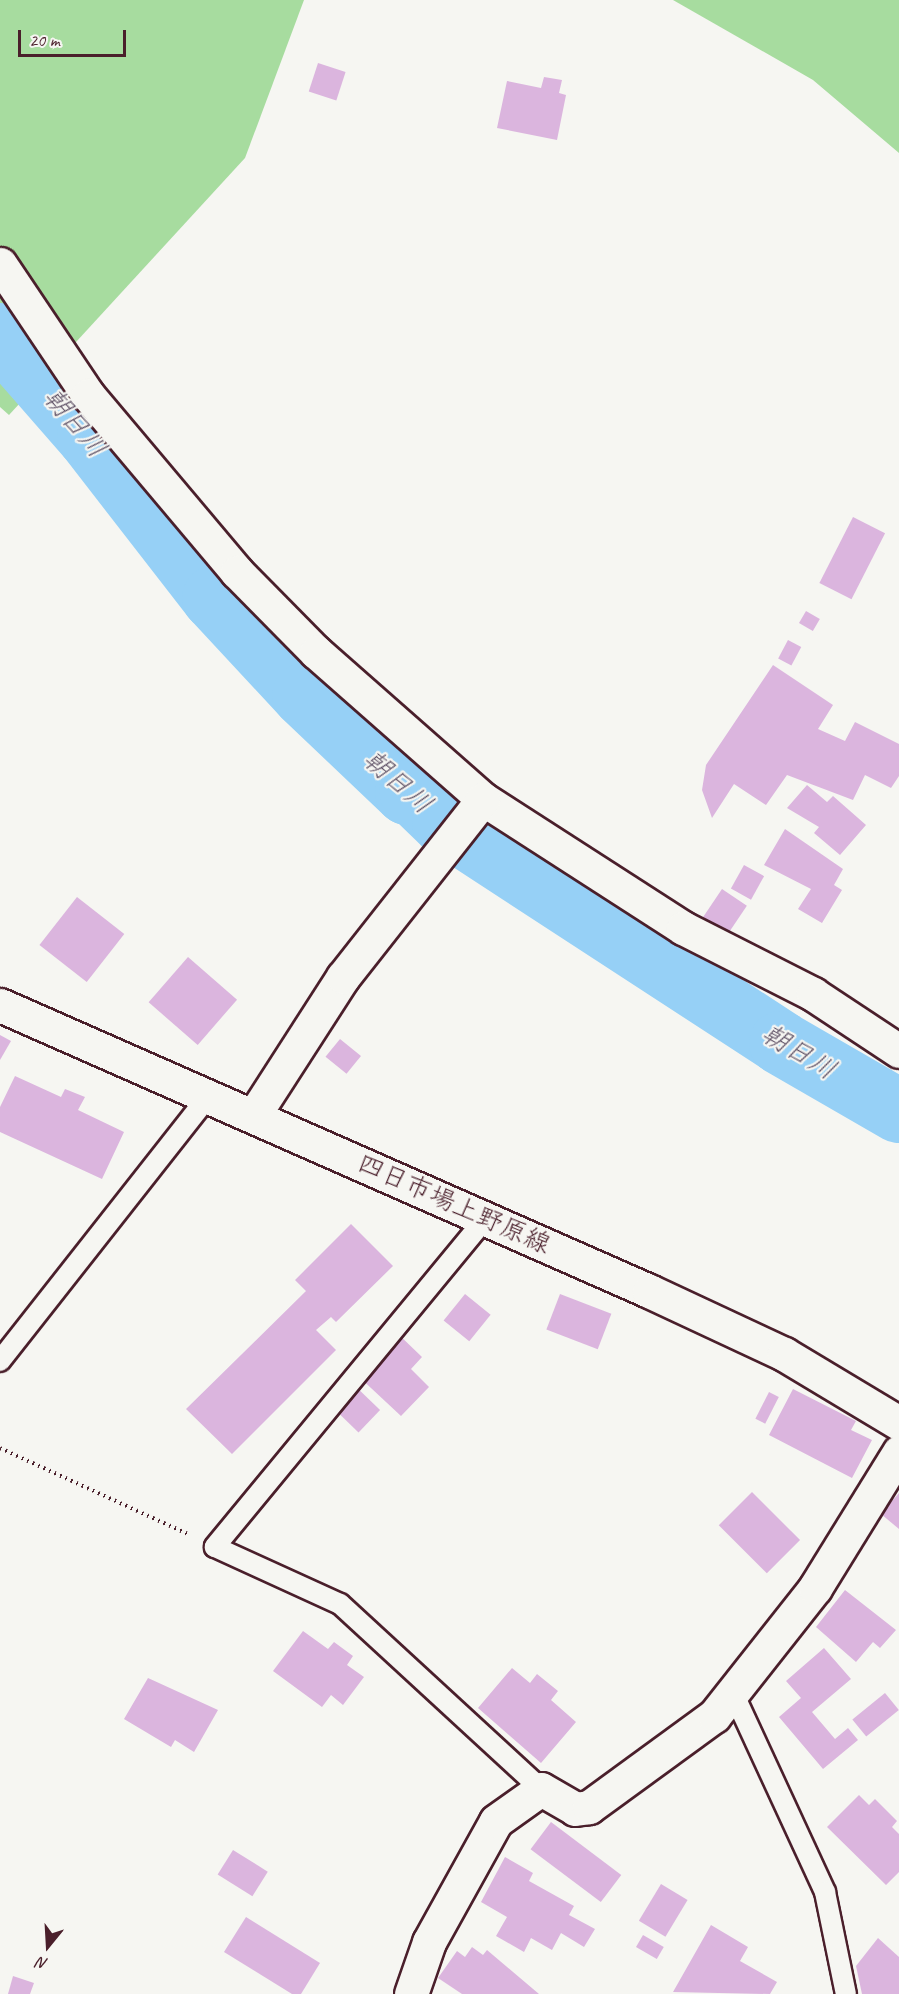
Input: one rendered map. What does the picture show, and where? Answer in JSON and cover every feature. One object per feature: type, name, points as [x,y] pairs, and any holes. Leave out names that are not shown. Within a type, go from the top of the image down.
[{"type":"street","points":[[0,264],[88,395],[244,579],[309,645],[483,799],[684,928],[813,994],[899,1051]]},
{"type":"street","points":[[254,1115],[343,977],[483,799]]},
{"type":"street","name":"四日市場上野原線","points":[[0,1005],[209,1095],[784,1353],[899,1423]]},
{"type":"street","points":[[411,1994],[429,1942],[496,1821],[541,1789],[575,1809],[589,1808],[735,1697],[815,1588],[899,1452]]},
{"type":"lane","points":[[0,1361],[209,1095]]},
{"type":"lane","points":[[485,1219],[215,1547],[340,1604],[541,1789]]},
{"type":"lane","points":[[735,1697],[825,1892],[846,1994]]},
{"type":"path","points":[[0,1448],[215,1547]]},
{"type":"green space","points":[[0,0],[304,0],[245,158],[9,415],[0,407]]},
{"type":"green space","points":[[673,0],[899,0],[899,153],[813,80]]},
{"type":"building","points":[[318,63],[346,72],[336,100],[309,92]]},
{"type":"building","points":[[544,77],[562,80],[559,93],[566,95],[557,140],[497,128],[507,81],[541,88]]},
{"type":"building","points":[[853,517],[885,533],[851,599],[819,583]]},
{"type":"building","points":[[806,611],[820,619],[813,631],[799,623]]},
{"type":"building","points":[[788,640],[801,647],[791,666],[778,659]]},
{"type":"building","points":[[773,665],[833,705],[818,729],[845,741],[855,722],[899,744],[899,776],[891,788],[865,775],[853,800],[787,775],[766,805],[734,784],[712,818],[702,790],[706,765]]},
{"type":"building","points":[[807,785],[827,802],[833,796],[866,825],[840,855],[814,833],[819,827],[787,808]]},
{"type":"building","points":[[785,829],[843,869],[834,885],[842,890],[822,923],[798,909],[811,889],[764,865]]},
{"type":"building","points":[[744,865],[764,876],[751,900],[731,889]]},
{"type":"building","points":[[722,889],[747,906],[726,936],[701,920]]},
{"type":"building","points":[[77,897],[124,934],[87,982],[39,945]]},
{"type":"building","points":[[188,957],[237,1000],[198,1045],[149,1002]]},
{"type":"building","points":[[0,1035],[11,1041],[0,1060]]},
{"type":"building","points":[[340,1039],[361,1056],[347,1074],[326,1057]]},
{"type":"building","points":[[15,1076],[61,1097],[65,1089],[85,1097],[78,1110],[124,1132],[102,1179],[0,1132],[0,1107]]},
{"type":"building","points":[[351,1224],[393,1266],[336,1322],[331,1317],[316,1330],[336,1350],[232,1454],[186,1409],[306,1291],[295,1280]]},
{"type":"building","points":[[465,1294],[491,1315],[469,1341],[444,1320]]},
{"type":"building","points":[[560,1294],[611,1314],[598,1349],[546,1329]]},
{"type":"building","points":[[395,1331],[422,1357],[411,1369],[429,1387],[401,1416],[356,1374]]},
{"type":"building","points":[[352,1383],[380,1410],[359,1432],[330,1405]]},
{"type":"building","points":[[793,1389],[856,1421],[851,1430],[872,1440],[852,1478],[769,1435]]},
{"type":"building","points":[[769,1392],[779,1397],[765,1424],[755,1419]]},
{"type":"building","points":[[752,1492],[800,1540],[767,1573],[719,1525]]},
{"type":"building","points":[[899,1493],[899,1529],[881,1514]]},
{"type":"building","points":[[845,1590],[896,1630],[880,1648],[873,1642],[856,1662],[816,1627]]},
{"type":"building","points":[[303,1631],[328,1649],[334,1642],[353,1656],[347,1665],[364,1677],[343,1705],[331,1695],[322,1707],[273,1671]]},
{"type":"building","points":[[824,1648],[851,1679],[812,1712],[835,1739],[848,1728],[858,1740],[823,1769],[779,1717],[801,1698],[786,1681]]},
{"type":"building","points":[[512,1668],[530,1683],[537,1674],[558,1691],[551,1700],[576,1722],[541,1763],[478,1708]]},
{"type":"building","points":[[148,1678],[218,1710],[194,1752],[175,1740],[171,1747],[124,1719]]},
{"type":"building","points":[[885,1693],[899,1710],[866,1737],[852,1719]]},
{"type":"building","points":[[859,1795],[869,1805],[875,1799],[897,1821],[892,1827],[899,1834],[899,1872],[886,1885],[827,1827]]},
{"type":"building","points":[[551,1822],[621,1875],[601,1902],[531,1849]]},
{"type":"building","points":[[233,1850],[268,1872],[252,1896],[218,1875]]},
{"type":"building","points":[[505,1857],[533,1873],[529,1881],[574,1906],[569,1915],[595,1929],[584,1947],[561,1933],[552,1950],[531,1938],[524,1952],[496,1936],[507,1917],[481,1902]]},
{"type":"building","points":[[661,1884],[688,1900],[665,1937],[639,1921]]},
{"type":"building","points":[[246,1917],[320,1963],[301,1994],[292,1994],[224,1952]]},
{"type":"building","points":[[711,1925],[748,1947],[740,1961],[777,1982],[770,1994],[673,1992]]},
{"type":"building","points":[[643,1935],[664,1947],[657,1959],[636,1947]]},
{"type":"building","points":[[878,1938],[899,1957],[899,1994],[862,1994],[856,1966]]},
{"type":"building","points":[[472,1947],[483,1955],[487,1950],[539,1994],[462,1994],[438,1978],[457,1951],[465,1957]]},
{"type":"building","points":[[13,1976],[34,1983],[30,1994],[8,1994]]},
{"type":"waterway","name":"朝日川","points":[[0,335],[89,437],[214,598],[304,695],[407,793],[411,791],[444,823],[781,1043],[899,1111]]}]
